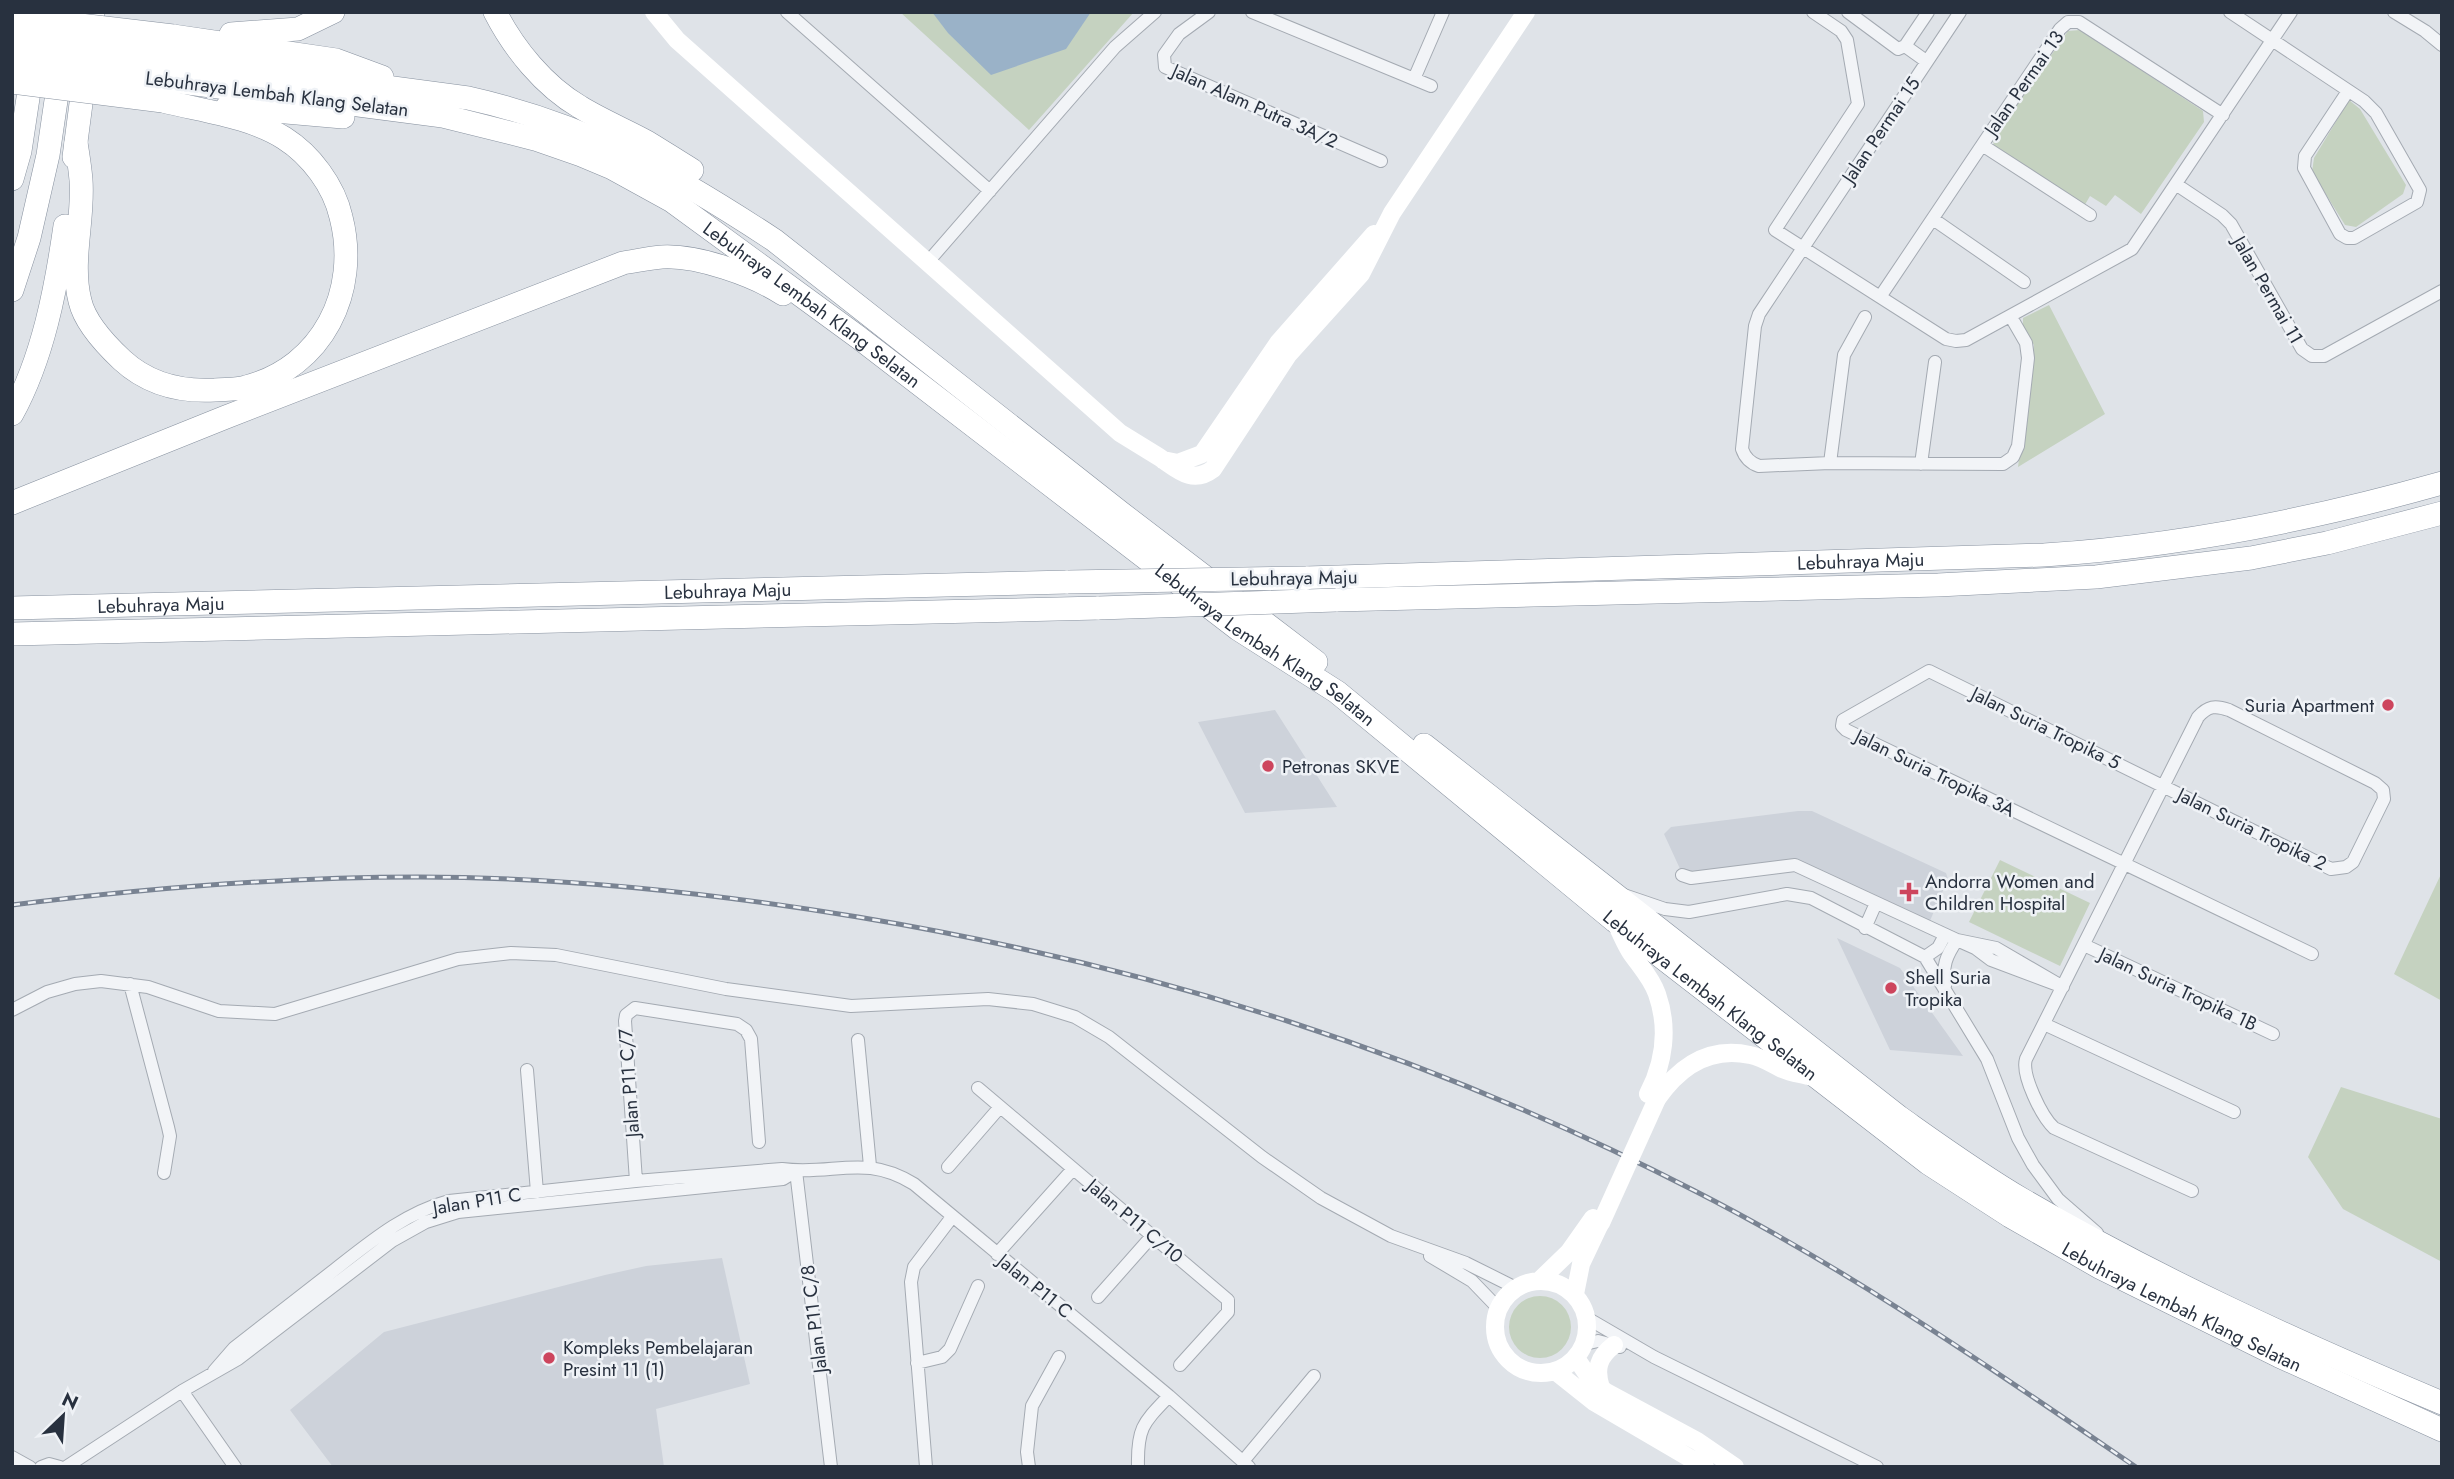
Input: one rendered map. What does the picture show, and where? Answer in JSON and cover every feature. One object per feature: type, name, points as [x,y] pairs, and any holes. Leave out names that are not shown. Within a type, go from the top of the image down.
[{"type":"highway","points":[[12,61],[18,12]]},
{"type":"highway","points":[[12,179],[26,113],[38,12]]},
{"type":"highway","points":[[12,290],[29,238],[48,155],[69,12]]},
{"type":"highway","points":[[12,414],[32,374],[61,251],[93,12]]},
{"type":"highway","points":[[12,82],[167,69],[298,29],[332,12]]},
{"type":"highway","points":[[495,12],[509,37],[542,77],[579,107],[648,143],[721,189],[758,219],[774,240]]},
{"type":"highway","points":[[12,17],[167,69],[239,120],[284,138],[317,168],[339,207],[346,236],[347,265],[343,292],[332,319],[317,341],[296,361],[259,383],[244,388],[193,391],[159,384],[134,370],[102,341],[80,302],[76,261],[81,181],[76,143]]},
{"type":"highway","name":"Lebuhraya Lembah Klang Selatan","points":[[12,40],[167,69],[403,122],[443,116],[536,139],[581,155],[646,186],[701,219],[1238,629],[1337,692],[1615,921],[1938,1170],[2074,1254],[2268,1351],[2442,1430]]},
{"type":"highway","name":"Lebuhraya Lembah Klang Selatan","points":[[12,61],[167,69],[336,60],[373,73],[403,88],[513,108],[589,134],[681,181],[774,240],[1899,1117],[2001,1186],[2108,1247],[2289,1337],[2442,1403]]},
{"type":"highway","points":[[12,503],[623,263],[664,257],[704,262],[770,285],[824,322],[858,337]]},
{"type":"highway","name":"Lebuhraya Maju","points":[[12,608],[1306,578],[2044,555],[2112,551],[2192,540],[2302,519],[2442,483]]},
{"type":"highway","name":"Lebuhraya Maju","points":[[12,634],[1099,608],[2096,577],[2251,558],[2327,543],[2442,513]]},
{"type":"street","points":[[654,12],[677,40],[1120,433],[1178,472],[1190,476],[1206,474],[1213,468],[1288,355],[1354,284],[1392,214],[1526,12]]},
{"type":"street","points":[[787,12],[990,191]]},
{"type":"street","points":[[927,263],[1115,47],[1155,12]]},
{"type":"street","name":"Jalan Alam Putra 3A/2","points":[[1209,12],[1179,33],[1164,55],[1165,67],[1381,161]]},
{"type":"street","points":[[1252,12],[1431,86]]},
{"type":"street","points":[[1414,79],[1443,12]]},
{"type":"street","points":[[1813,12],[1841,32],[1847,40],[1858,97],[1855,110],[1775,230],[1946,339],[1956,341],[1966,340],[2011,317],[2126,254],[2138,242],[2177,185],[2291,12]]},
{"type":"street","points":[[1847,12],[1898,49],[1905,46],[1928,12]]},
{"type":"street","name":"Jalan Permai 15","points":[[1830,463],[1759,466],[1748,460],[1742,449],[1755,326],[1759,314],[1802,248],[1960,12]]},
{"type":"street","points":[[2230,12],[2364,102],[2376,113],[2420,190],[2417,202],[2354,238],[2340,234],[2303,162],[2347,91]]},
{"type":"street","points":[[2398,13],[2442,45]]},
{"type":"street","name":"Jalan Permai 13","points":[[1880,296],[2060,29],[2068,22],[2079,22],[2223,115]]},
{"type":"street","points":[[1905,46],[1926,61]]},
{"type":"street","points":[[1982,145],[2090,215]]},
{"type":"street","name":"Jalan Permai 11","points":[[2177,185],[2231,224],[2302,349],[2312,356],[2324,356],[2442,291]]},
{"type":"street","points":[[1163,460],[1178,464],[1202,454],[1278,343],[1392,214]]},
{"type":"street","points":[[1933,219],[2024,282]]},
{"type":"street","points":[[1340,273],[1349,276],[1366,264]]},
{"type":"street","points":[[1324,317],[1340,289],[1340,273]]},
{"type":"street","points":[[1865,317],[1844,355],[1830,463],[2003,464],[2008,461],[2016,452],[2028,351],[2011,317]]},
{"type":"street","points":[[1921,464],[1935,362]]},
{"type":"street","points":[[1242,394],[1251,399],[1264,391]]},
{"type":"street","name":"Jalan Suria Tropika 5","points":[[1929,671],[2163,786]]},
{"type":"street","name":"Jalan Suria Tropika 3A","points":[[1929,671],[1843,720],[1842,726],[2124,864]]},
{"type":"street","name":"Jalan Suria Tropika 2","points":[[2219,706],[2375,783],[2383,790],[2384,799],[2353,862],[2346,867],[2331,869],[2163,786],[2198,717],[2204,710],[2219,706]]},
{"type":"street","points":[[2163,786],[2024,1065],[2046,1121],[2054,1128],[2192,1191]]},
{"type":"street","points":[[2124,864],[2312,954]]},
{"type":"street","points":[[1682,875],[1691,878],[1795,865],[1951,938],[1996,948],[2063,988]]},
{"type":"street","points":[[1614,893],[1665,909],[1689,912],[1787,894],[1799,895],[1811,898],[1925,957],[1987,1059],[2018,1138],[2033,1166],[2049,1189],[2092,1228],[2108,1247]]},
{"type":"street","points":[[1865,928],[1876,903]]},
{"type":"street","points":[[1575,1294],[1581,1264],[1597,1220],[1652,1096],[1663,1054],[1664,1033],[1657,993],[1630,951],[1615,921]]},
{"type":"street","points":[[1925,957],[1951,938]]},
{"type":"street","points":[[1946,993],[1942,969],[1951,938]]},
{"type":"street","name":"Jalan Suria Tropika 1B","points":[[2084,944],[2273,1034]]},
{"type":"street","points":[[12,1010],[47,992],[75,984],[101,981],[148,987],[219,1011],[275,1014],[458,959],[511,953],[556,955],[726,989],[851,1006],[988,999],[1033,1004],[1076,1017],[1109,1037],[1262,1157],[1321,1198],[1408,1243],[1472,1282],[1498,1308]]},
{"type":"street","points":[[130,984],[170,1136],[164,1173]]},
{"type":"street","name":"Jalan P11 C/7","points":[[636,1181],[625,1021],[630,1010],[635,1008],[737,1024],[747,1030],[751,1040],[759,1142]]},
{"type":"street","points":[[2044,1024],[2234,1112]]},
{"type":"street","points":[[858,1040],[870,1166]]},
{"type":"street","points":[[1652,1096],[1679,1071],[1695,1062],[1724,1053],[1749,1054],[1782,1069],[1815,1077]]},
{"type":"street","points":[[527,1070],[537,1192]]},
{"type":"street","name":"Jalan P11 C/10","points":[[978,1088],[1228,1300],[1228,1312],[1180,1365]]},
{"type":"street","points":[[948,1167],[1000,1107]]},
{"type":"street","name":"Jalan P11 C","points":[[214,1371],[234,1348],[384,1232],[420,1210],[449,1201],[636,1181],[782,1169],[796,1171],[870,1166],[887,1170],[914,1184],[1247,1464]]},
{"type":"street","points":[[997,1254],[1073,1169]]},
{"type":"street","name":"Jalan P11 C","points":[[66,1467],[182,1391],[238,1359],[392,1241],[439,1217],[458,1212],[783,1179],[796,1171]]},
{"type":"street","name":"Jalan P11 C/8","points":[[796,1171],[831,1467]]},
{"type":"street","points":[[926,1467],[912,1275],[914,1267],[952,1217]]},
{"type":"street","points":[[1540,1280],[1597,1220]]},
{"type":"street","points":[[1098,1297],[1152,1236]]},
{"type":"street","points":[[1408,1243],[1466,1263],[1516,1288]]},
{"type":"street","points":[[1654,1357],[1598,1341],[1581,1351],[1555,1371],[1542,1374],[1529,1372],[1506,1358],[1499,1347],[1495,1334],[1498,1308],[1505,1297],[1527,1282],[1540,1280],[1559,1284],[1575,1294],[1583,1305],[1587,1318],[1581,1351],[1591,1380],[1697,1441],[1735,1467]]},
{"type":"street","points":[[917,1363],[942,1357],[950,1349],[978,1286]]},
{"type":"street","points":[[1587,1318],[1654,1357],[1877,1467]]},
{"type":"street","points":[[1601,1388],[1597,1374],[1598,1364],[1603,1353],[1614,1345]]},
{"type":"street","points":[[1029,1467],[1027,1452],[1032,1406],[1059,1357]]},
{"type":"street","points":[[1555,1371],[1594,1402],[1705,1467]]},
{"type":"street","points":[[1247,1464],[1314,1376]]},
{"type":"street","points":[[182,1391],[231,1466]]},
{"type":"street","points":[[1138,1467],[1141,1429],[1169,1396]]},
{"type":"street","points":[[12,1457],[30,1467]]},
{"type":"street","points":[[41,1467],[49,1464],[60,1467]]},
{"type":"shaded area","points":[[1275,710],[1337,807],[1245,813],[1198,722]]},
{"type":"shaded area","points":[[1812,811],[1946,873],[1948,879],[1929,923],[1798,862],[1693,874],[1681,871],[1664,834],[1671,827]]},
{"type":"shaded area","points":[[1837,938],[1900,968],[1963,1056],[1890,1050]]},
{"type":"shaded area","name":"Kompleks Pembelajaran Presint 11 (1)","points":[[722,1258],[750,1384],[656,1409],[664,1467],[333,1467],[290,1410],[384,1332],[646,1266]]},
{"type":"green space","points":[[900,12],[1134,12],[1029,130]]},
{"type":"green space","points":[[2080,30],[2203,111],[2204,122],[2141,214],[2115,195],[2106,206],[2090,196],[2083,208],[1994,147],[1993,139],[2068,31]]},
{"type":"green space","points":[[2349,100],[2360,109],[2406,185],[2403,194],[2356,227],[2345,225],[2312,172],[2314,158]]},
{"type":"green space","points":[[2049,305],[2105,414],[2018,467],[2034,345],[2023,328],[2023,318]]},
{"type":"green space","points":[[2000,860],[2090,903],[2060,966],[1969,922]]},
{"type":"green space","points":[[2442,872],[2442,1001],[2394,974]]},
{"type":"green space","points":[[2341,1087],[2442,1119],[2442,1262],[2343,1209],[2308,1157]]},
{"type":"green space","points":[[1534,1296],[1546,1296],[1562,1305],[1569,1315],[1569,1339],[1562,1349],[1546,1358],[1534,1358],[1523,1353],[1514,1344],[1509,1333],[1509,1321],[1514,1310],[1523,1301]]},
{"type":"water","points":[[932,12],[1091,12],[1066,49],[991,75],[948,33]]},
{"type":"railway","points":[[12,905],[113,893],[317,879],[419,877],[584,883],[694,894],[858,917],[968,937],[1076,961],[1182,989],[1391,1057],[1493,1097],[1595,1142],[1695,1191],[1865,1287],[2136,1467]]},
{"type":"place","name":"Suria Apartment","points":[[2388,705]]},
{"type":"place","name":"Petronas SKVE","points":[[1268,766]]},
{"type":"place","name":"Andorra Women and Children Hospital","points":[[1909,892]]},
{"type":"place","name":"Shell Suria Tropika","points":[[1891,988]]},
{"type":"place","name":"Kompleks Pembelajaran Presint 11 (1)","points":[[549,1358]]}]
